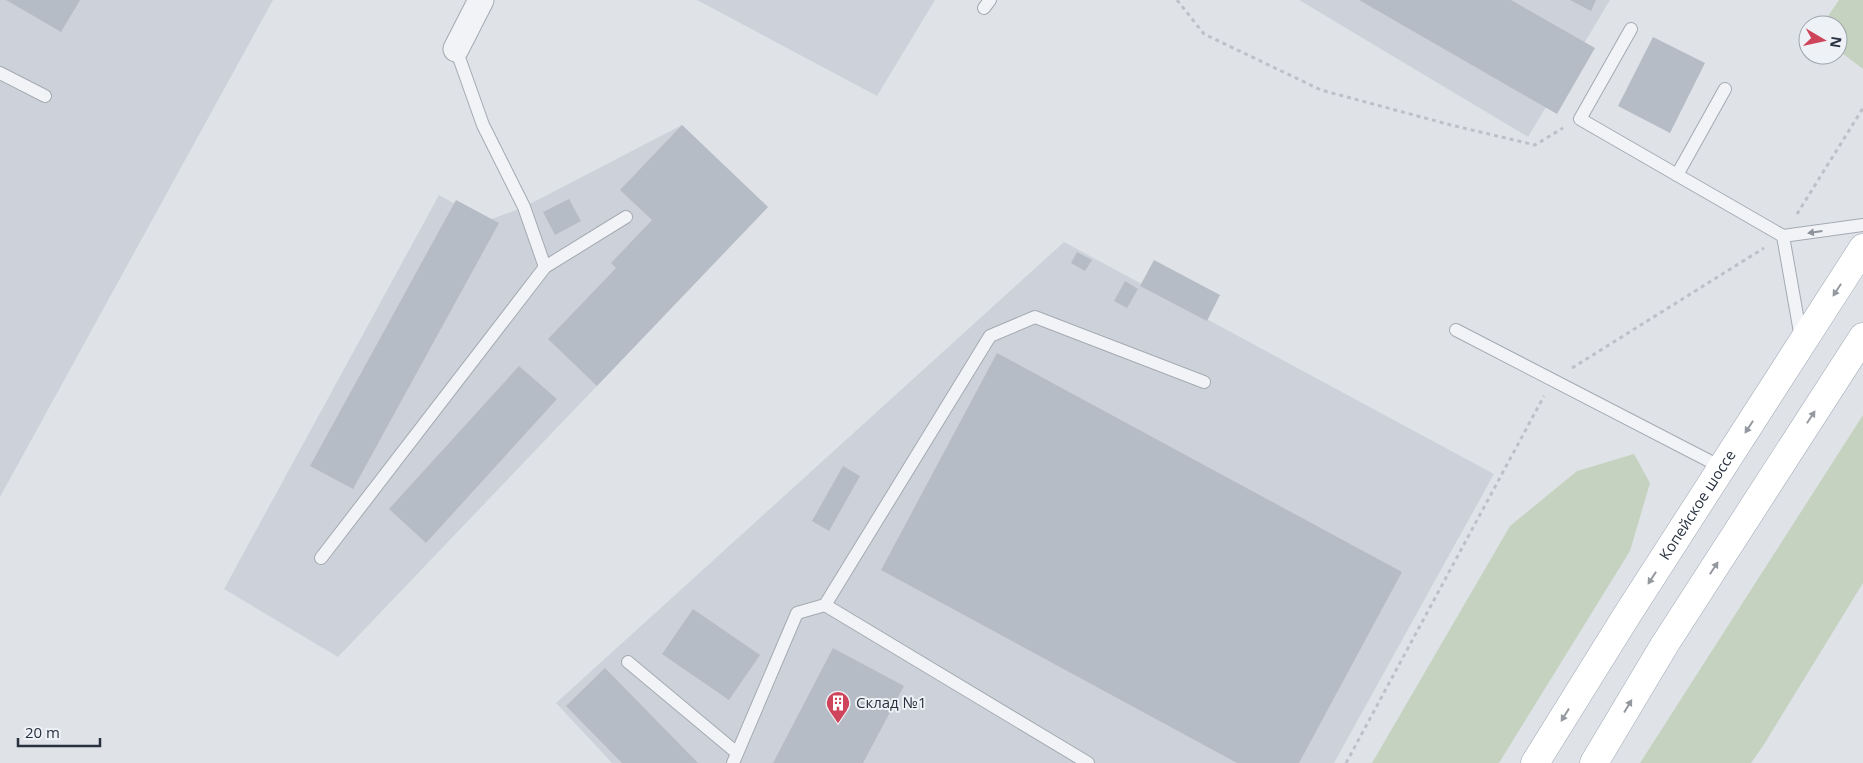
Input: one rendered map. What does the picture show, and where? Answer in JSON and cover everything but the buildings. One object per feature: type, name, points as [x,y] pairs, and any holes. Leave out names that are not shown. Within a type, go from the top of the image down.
[{"type":"main road","name":"Копейское шоссе","points":[[1535,763],[1627,615],[1863,248]]},
{"type":"main road","points":[[1594,763],[1665,644],[1862,341]]},
{"type":"street","points":[[456,49],[481,0]]},
{"type":"lane","points":[[1631,29],[1580,119],[1783,236],[1863,225]]},
{"type":"lane","points":[[456,49],[483,125],[524,207],[545,267]]},
{"type":"lane","points":[[0,73],[45,96]]},
{"type":"lane","points":[[1677,175],[1726,89]]},
{"type":"lane","points":[[321,558],[545,267],[626,217]]},
{"type":"lane","points":[[1783,236],[1802,345]]},
{"type":"lane","points":[[628,662],[735,758],[798,612],[825,605],[990,336],[1035,317],[1204,382]]},
{"type":"lane","points":[[1456,330],[1723,468]]},
{"type":"lane","points":[[825,605],[1088,763]]},
{"type":"path","points":[[1177,0],[1204,34],[1320,90],[1535,145],[1580,119]]},
{"type":"shaded area","points":[[0,0],[273,0],[0,497]]},
{"type":"shaded area","points":[[697,0],[935,0],[877,96]]},
{"type":"shaded area","points":[[1299,0],[1610,0],[1528,137]]},
{"type":"shaded area","points":[[682,125],[768,207],[338,657],[224,589],[439,195],[486,221],[524,207]]},
{"type":"shaded area","points":[[1064,242],[1494,474],[1334,763],[612,763],[556,703]]},
{"type":"green space","points":[[1839,0],[1863,0],[1863,69],[1848,58],[1848,15],[1829,15]]},
{"type":"green space","points":[[1863,415],[1863,583],[1763,746],[1751,763],[1640,763]]},
{"type":"green space","points":[[1634,454],[1650,483],[1630,551],[1499,763],[1372,763],[1510,526],[1577,471]]},
{"type":"place","name":"Склад №1","points":[[838,724]]}]
